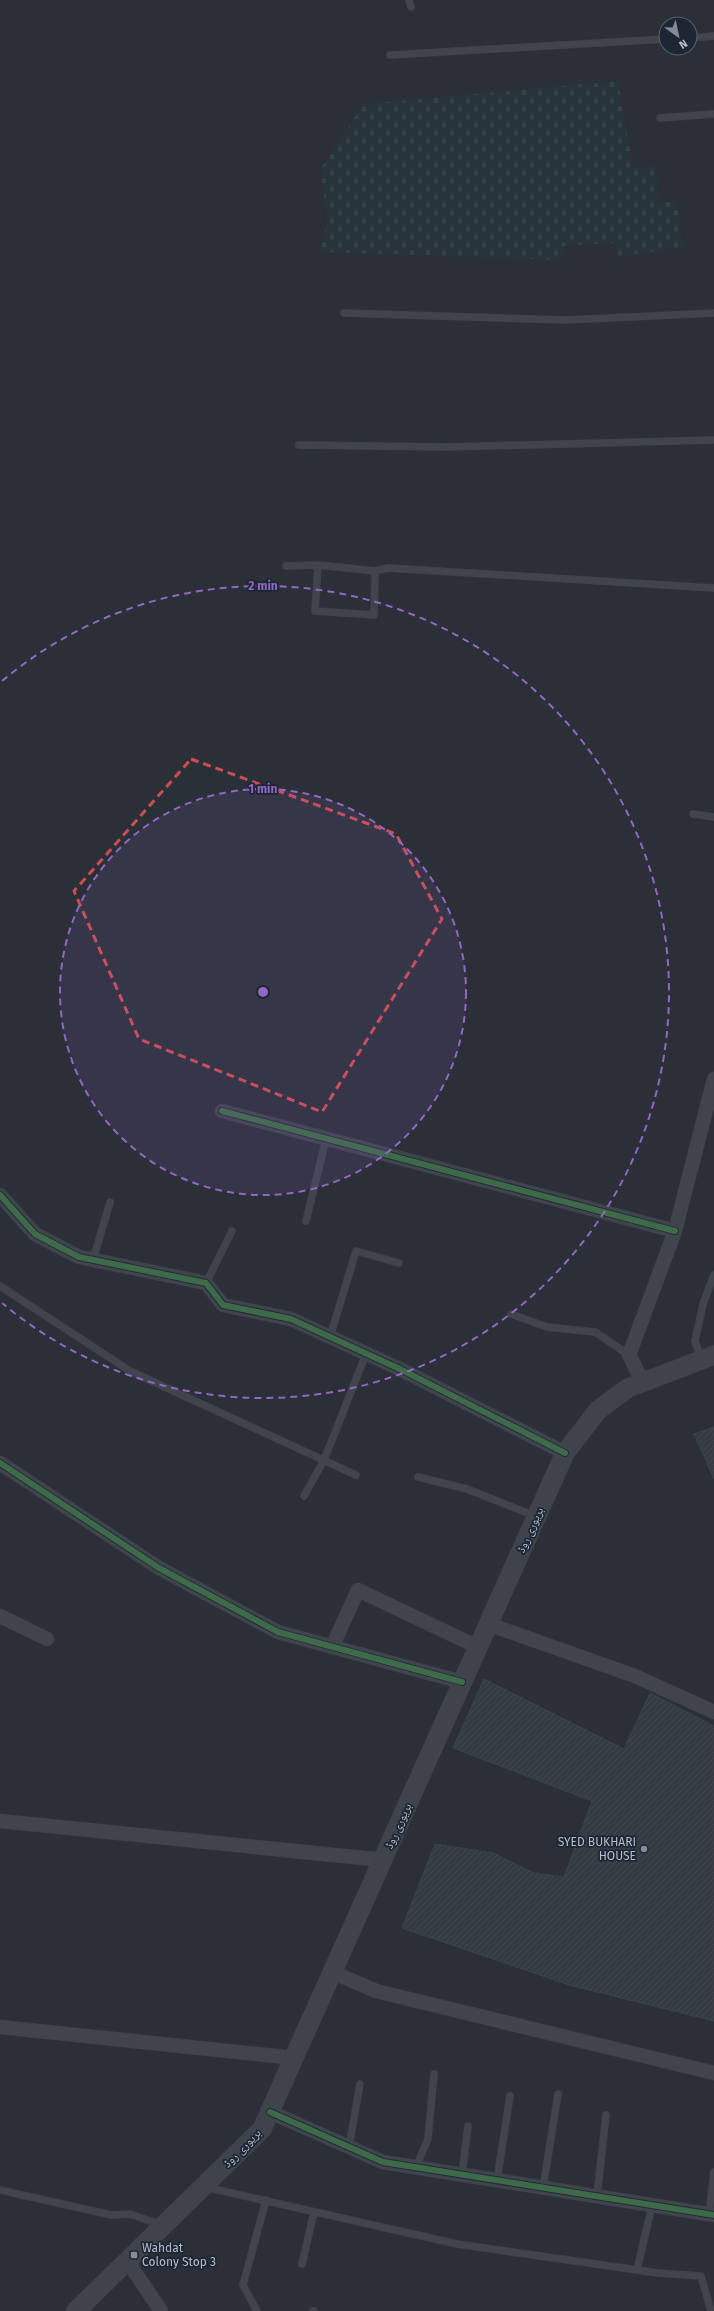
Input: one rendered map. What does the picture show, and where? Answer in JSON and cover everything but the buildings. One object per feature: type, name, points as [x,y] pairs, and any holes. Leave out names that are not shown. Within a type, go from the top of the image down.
[{"type":"main road","name":"بریوری روڈ","points":[[76,2311],[205,2187],[262,2129],[565,1453],[598,1410],[628,1388],[708,1357]]},
{"type":"street","points":[[643,1382],[629,1355],[675,1231],[714,1079]]},
{"type":"street","points":[[222,1111],[675,1231]]},
{"type":"street","points":[[0,1195],[35,1234],[79,1257],[206,1283],[223,1305],[290,1319],[366,1354],[565,1453]]},
{"type":"street","points":[[0,1463],[159,1568],[278,1632],[462,1682]]},
{"type":"street","points":[[332,1647],[358,1590],[478,1647]]},
{"type":"street","points":[[0,1616],[47,1639]]},
{"type":"street","points":[[488,1624],[635,1676],[714,1712]]},
{"type":"street","points":[[0,1821],[383,1860]]},
{"type":"street","points":[[332,1972],[376,1991],[714,2073]]},
{"type":"street","points":[[0,2027],[294,2058]]},
{"type":"street","points":[[270,2112],[383,2162],[711,2214]]},
{"type":"street","points":[[128,2262],[161,2311]]},
{"type":"lane","points":[[698,37],[714,36]]},
{"type":"lane","points":[[390,55],[658,39]]},
{"type":"lane","points":[[660,118],[714,114]]},
{"type":"lane","points":[[344,313],[566,320],[714,313]]},
{"type":"lane","points":[[299,445],[447,447],[714,440]]},
{"type":"lane","points":[[318,565],[315,610],[374,615],[375,571]]},
{"type":"lane","points":[[286,566],[318,565],[375,571],[396,569],[714,588]]},
{"type":"lane","points":[[693,814],[714,817]]},
{"type":"lane","points":[[306,1221],[326,1139]]},
{"type":"lane","points":[[93,1260],[110,1202]]},
{"type":"lane","points":[[206,1283],[232,1231]]},
{"type":"lane","points":[[330,1337],[356,1251],[398,1263]]},
{"type":"lane","points":[[708,1357],[695,1341],[704,1304],[714,1275]]},
{"type":"lane","points":[[0,1286],[130,1371],[356,1475]]},
{"type":"lane","points":[[511,1314],[547,1326],[595,1332],[629,1355]]},
{"type":"lane","points":[[304,1496],[324,1460],[366,1354]]},
{"type":"lane","points":[[418,1477],[467,1489],[536,1516]]},
{"type":"lane","points":[[416,2167],[428,2139],[434,2074]]},
{"type":"lane","points":[[349,2147],[360,2084]]},
{"type":"lane","points":[[543,2188],[558,2094]]},
{"type":"lane","points":[[497,2180],[510,2096]]},
{"type":"lane","points":[[597,2196],[606,2115]]},
{"type":"lane","points":[[462,2175],[468,2126]]},
{"type":"lane","points":[[711,2214],[714,2172]]},
{"type":"lane","points":[[205,2187],[457,2244],[637,2270],[701,2276],[712,2311]]},
{"type":"lane","points":[[0,2190],[111,2215],[130,2214],[164,2226]]},
{"type":"lane","points":[[257,2311],[243,2285],[266,2200]]},
{"type":"lane","points":[[637,2270],[652,2205]]},
{"type":"lane","points":[[302,2264],[314,2212]]},
{"type":"highlighted area","points":[[191,759],[396,834],[442,919],[322,1112],[139,1039],[74,891]]},
{"type":"green space","points":[[618,81],[633,168],[656,166],[659,203],[677,201],[683,247],[616,257],[616,243],[564,246],[562,260],[320,252],[327,221],[321,169],[363,104]]},
{"type":"cycle path","points":[[222,1111],[675,1231]]},
{"type":"cycle path","points":[[0,1195],[35,1234],[79,1257],[206,1283],[223,1305],[291,1319],[402,1370],[565,1453]]},
{"type":"cycle path","points":[[0,1463],[159,1568],[278,1632],[462,1682]]},
{"type":"cycle path","points":[[270,2112],[383,2162],[714,2215]]},
{"type":"place","name":"SYED BUKHARI HOUSE","points":[[644,1849]]},
{"type":"place","name":"Wahdat Colony Stop 3","points":[[134,2255]]}]
